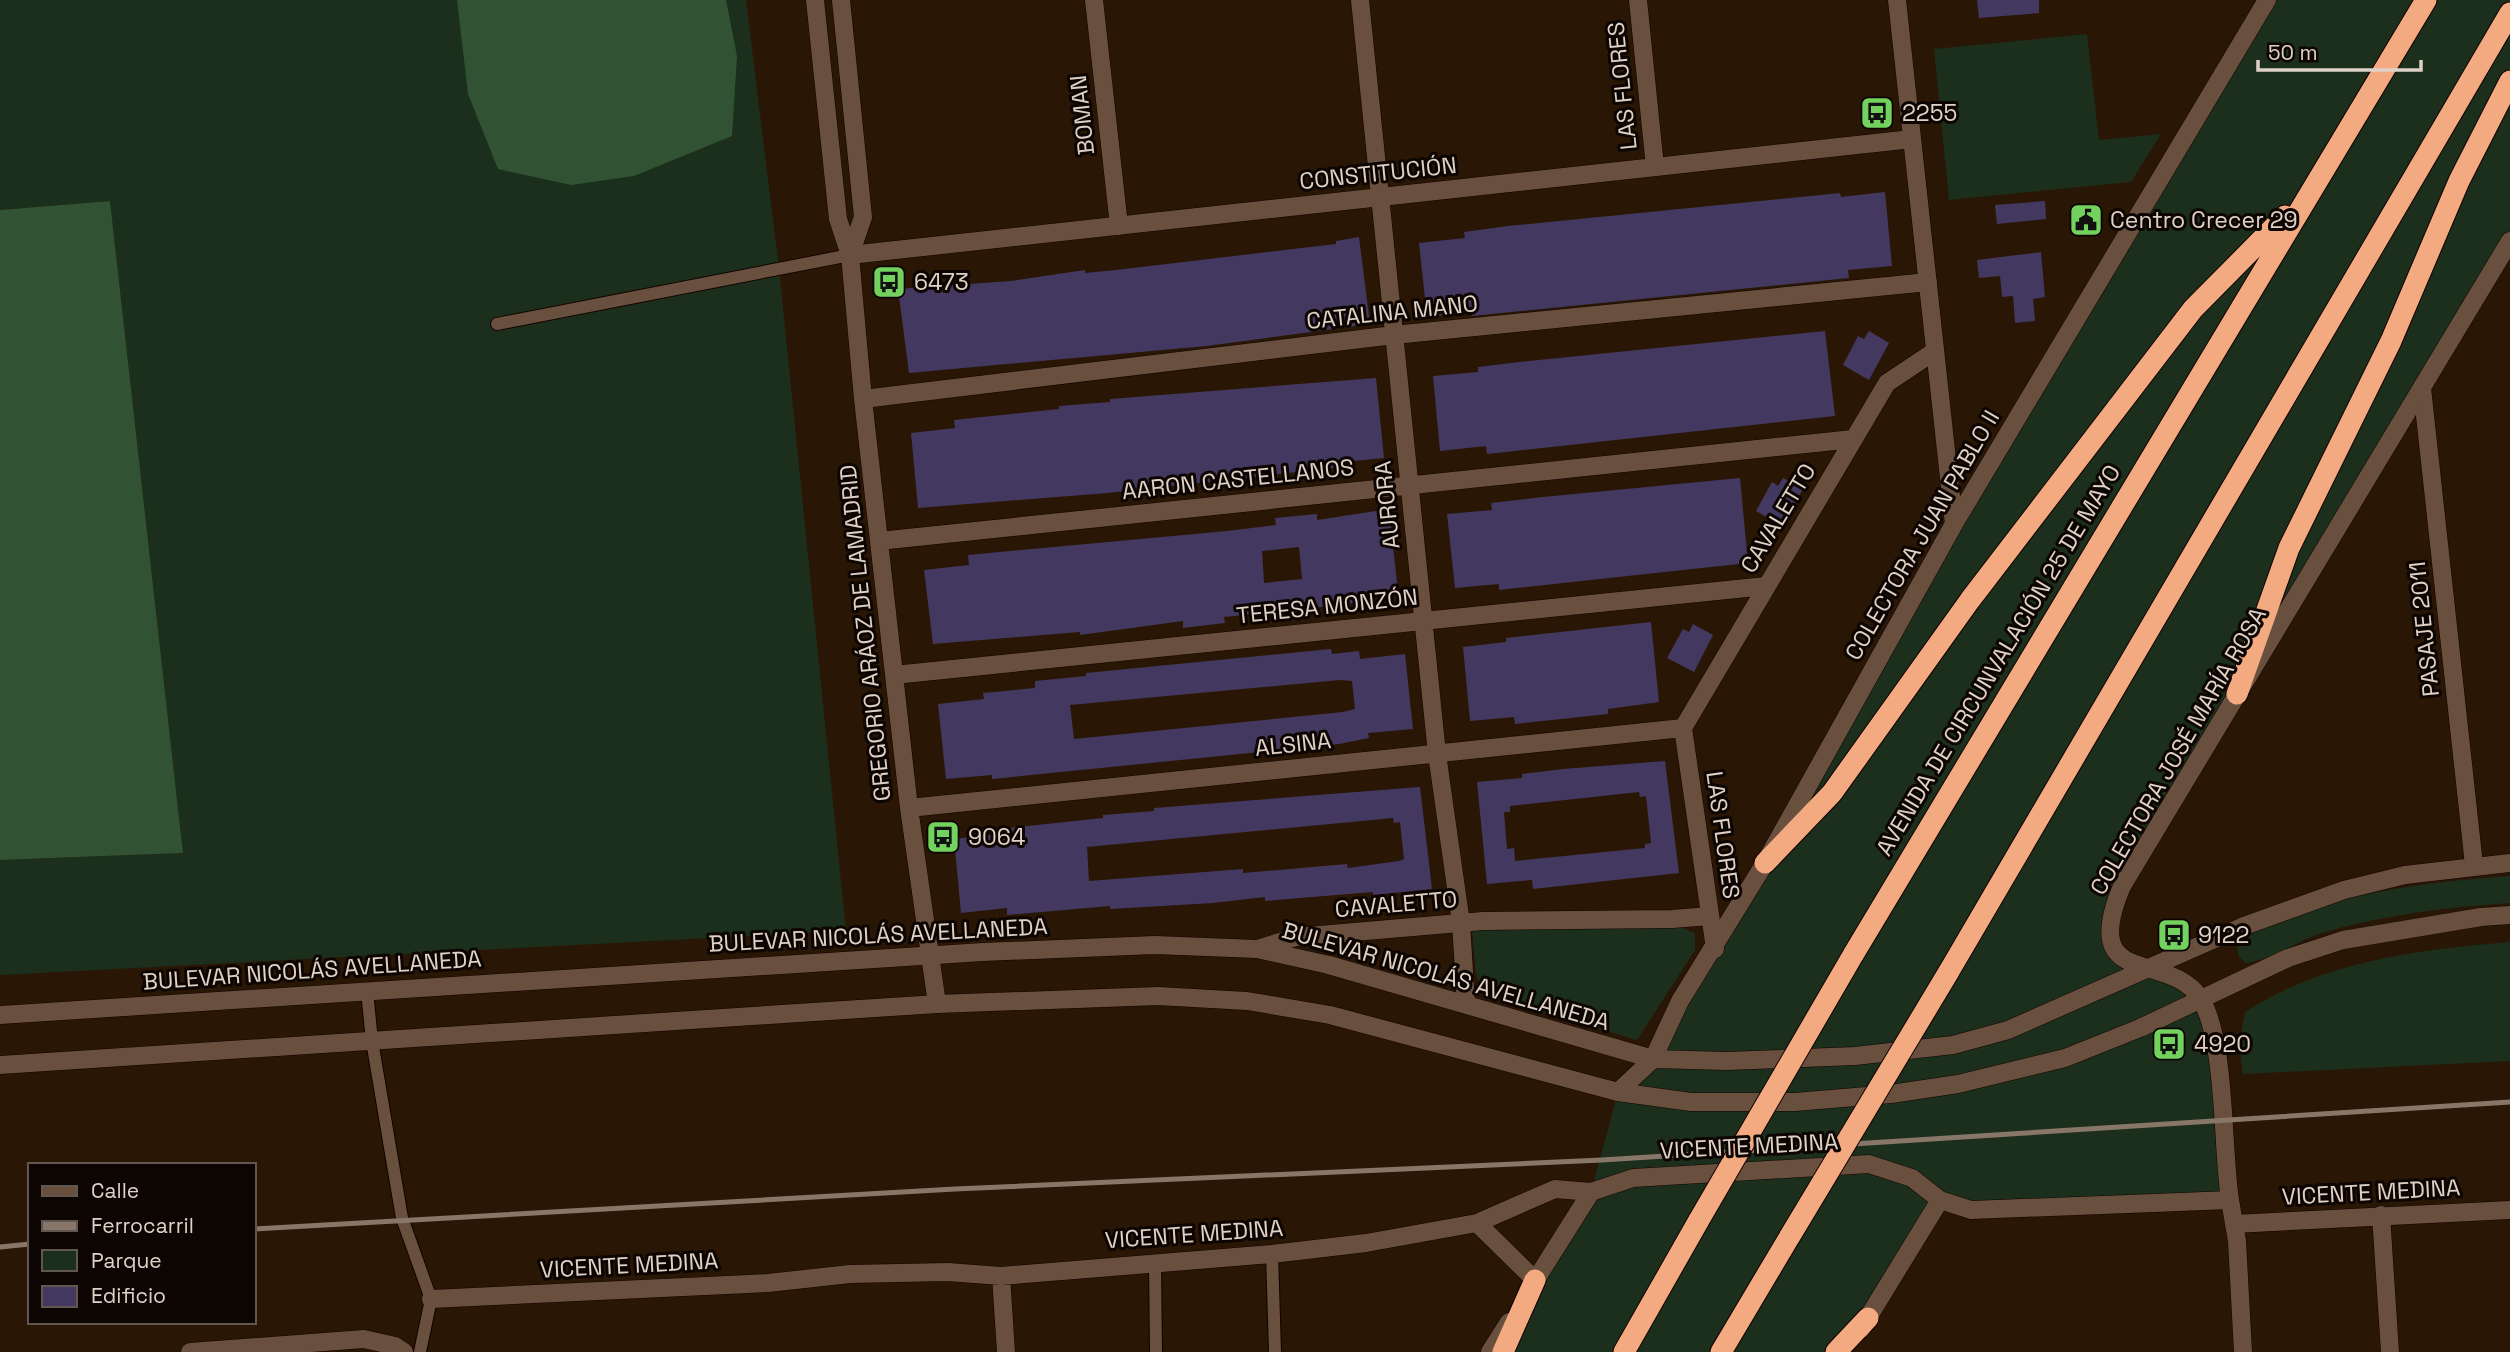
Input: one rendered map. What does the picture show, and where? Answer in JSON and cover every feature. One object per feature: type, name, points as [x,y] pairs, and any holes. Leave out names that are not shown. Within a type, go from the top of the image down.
[{"type":"highway","name":"AVENIDA DE CIRCUNVALACIÓN 25 DE MAYO","points":[[1624,1352],[1853,955],[2308,192],[2426,0]]},
{"type":"highway","points":[[1721,1352],[1948,973],[2510,13]]},
{"type":"highway","points":[[2237,694],[2289,548],[2391,341],[2459,181],[2510,81]]},
{"type":"highway","points":[[1765,863],[1832,793],[1970,600],[2193,309],[2308,192]]},
{"type":"highway","points":[[1503,1352],[1535,1280]]},
{"type":"highway","points":[[1836,1352],[1868,1318]]},
{"type":"street","name":"GREGORIO ARÁOZ DE LAMADRID","points":[[815,0],[838,219],[850,255],[863,399],[909,808],[937,1004]]},
{"type":"street","name":"GREGORIO ARÁOZ DE LAMADRID","points":[[841,0],[863,217],[850,255]]},
{"type":"street","name":"BOMAN","points":[[1094,0],[1119,226]]},
{"type":"street","name":"AURORA","points":[[1360,0],[1437,754],[1461,923],[1466,1004]]},
{"type":"street","name":"LAS FLORES","points":[[1638,0],[1655,167]]},
{"type":"street","points":[[1897,0],[1954,524]]},
{"type":"street","name":"COLECTORA JUAN PABLO II","points":[[1618,1092],[1653,1059],[1681,1001],[1765,863],[1954,524],[2267,0]]},
{"type":"street","name":"CONSTITUCIÓN","points":[[850,255],[1912,139]]},
{"type":"street","name":"COLECTORA JOSÉ MARÍA ROSA","points":[[2201,999],[2186,983],[2129,964],[2116,950],[2111,931],[2112,911],[2122,886],[2510,241]]},
{"type":"street","name":"CATALINA MANO","points":[[863,399],[1394,335],[1928,282]]},
{"type":"street","name":"CAVALETTO","points":[[1683,728],[1887,383],[1935,351]]},
{"type":"street","name":"PASAJE 2011","points":[[2422,388],[2474,865]]},
{"type":"street","name":"AARON CASTELLANOS","points":[[879,541],[1853,439]]},
{"type":"street","name":"TERESA MONZÓN","points":[[894,675],[1766,586]]},
{"type":"street","name":"LAS FLORES","points":[[1683,728],[1715,949]]},
{"type":"street","name":"ALSINA","points":[[909,808],[1683,728]]},
{"type":"street","name":"BULEVAR NICOLÁS AVELLANEDA","points":[[0,1015],[932,956],[1155,945],[1256,949],[1329,965],[1653,1059],[1727,1061],[1855,1056],[1953,1045],[2008,1030],[2294,905],[2405,875],[2474,865],[2510,863]]},
{"type":"street","points":[[0,1065],[937,1004],[1158,996],[1247,1001],[1330,1014],[1618,1092],[1691,1102],[1794,1102],[1891,1094],[1958,1084],[2065,1058],[2140,1028],[2288,958],[2343,940],[2481,917],[2510,915]]},
{"type":"street","name":"CAVALETTO","points":[[1256,949],[1296,937],[1461,923],[1710,916]]},
{"type":"street","points":[[2201,999],[2216,1046],[2234,1224],[2243,1352]]},
{"type":"street","name":"VICENTE MEDINA","points":[[431,1299],[768,1283],[850,1274],[948,1272],[1001,1276],[1272,1254],[1366,1243],[1477,1223],[1555,1189],[1591,1192],[1633,1178],[1689,1173],[1870,1164],[1912,1178],[1940,1200]]},
{"type":"street","points":[[1490,1352],[1591,1192]]},
{"type":"street","points":[[1848,1352],[1940,1200],[1971,1210],[2003,1212],[2230,1200]]},
{"type":"street","name":"VICENTE MEDINA","points":[[2234,1224],[2510,1210]]},
{"type":"street","points":[[2381,1215],[2389,1352]]},
{"type":"street","points":[[1477,1223],[1535,1280]]},
{"type":"street","points":[[1001,1276],[1006,1352]]},
{"type":"street","points":[[190,1352],[364,1339],[395,1346],[404,1352]]},
{"type":"lane","points":[[497,324],[850,255]]},
{"type":"lane","points":[[367,991],[372,1041],[402,1218],[431,1299],[420,1352]]},
{"type":"lane","points":[[1272,1254],[1275,1352]]},
{"type":"lane","points":[[1155,1263],[1156,1352]]},
{"type":"green space","points":[[0,0],[746,0],[779,268],[846,931],[0,975],[0,860],[183,853],[110,201],[0,210]]},
{"type":"green space","points":[[457,0],[726,0],[737,56],[732,136],[634,176],[571,185],[498,169],[468,94]]},
{"type":"green space","points":[[2267,0],[2510,0],[2510,241],[2122,886],[2116,950],[2201,999],[2230,1200],[2003,1211],[1940,1201],[1848,1352],[1490,1352],[1591,1192],[1618,1092],[1653,1059]]},
{"type":"green space","points":[[2087,34],[2099,140],[2161,134],[2131,182],[1949,200],[1934,49]]},
{"type":"green space","points":[[110,201],[183,853],[0,860],[0,210]]},
{"type":"green space","points":[[2510,876],[2510,903],[2417,913],[2347,926],[2245,963],[2238,955],[2237,943],[2265,927],[2332,902],[2405,887]]},
{"type":"green space","points":[[1681,927],[1695,933],[1695,950],[1637,1040],[1488,996],[1476,975],[1472,930]]},
{"type":"green space","points":[[2510,942],[2510,1061],[2243,1074],[2239,1045],[2245,1012],[2275,995],[2306,981],[2372,961],[2441,949]]},
{"type":"building","points":[[1977,0],[2039,0],[2039,13],[1979,18]]},
{"type":"building","points":[[1885,192],[1892,266],[1848,270],[1849,278],[1472,316],[1471,312],[1427,317],[1419,243],[1465,238],[1464,232],[1508,226],[1840,193],[1841,197]]},
{"type":"building","points":[[2045,201],[2046,219],[1997,224],[1995,205]]},
{"type":"building","points":[[1359,237],[1370,324],[1207,346],[909,373],[898,289],[1011,281],[1085,270],[1085,273],[1116,270],[1336,244],[1336,241]]},
{"type":"building","points":[[2041,252],[2045,297],[2033,299],[2035,321],[2015,323],[2013,296],[2002,297],[2000,276],[1979,278],[1977,260]]},
{"type":"building","points":[[1825,331],[1835,416],[1487,454],[1486,446],[1440,451],[1433,376],[1478,372],[1478,367],[1529,361]]},
{"type":"building","points":[[1869,331],[1889,343],[1869,380],[1843,365],[1858,336],[1864,339]]},
{"type":"building","points":[[1376,378],[1384,458],[1342,462],[1342,467],[1108,493],[918,508],[911,433],[955,428],[954,420],[1059,409],[1059,406],[1110,402],[1110,399]]},
{"type":"building","points":[[1740,478],[1748,563],[1499,590],[1499,584],[1455,588],[1447,514],[1492,510],[1491,503]]},
{"type":"building","points":[[1783,478],[1803,489],[1782,526],[1756,511],[1772,482],[1778,486]]},
{"type":"building","points":[[1389,509],[1398,592],[1353,598],[1354,603],[1224,617],[1225,623],[1183,628],[1183,621],[1080,635],[1080,632],[933,644],[924,570],[969,565],[968,555],[1227,531],[1276,525],[1275,518],[1317,514],[1317,520]],"holes":[[[1299,547],[1302,579],[1264,583],[1262,551]]]},
{"type":"building","points":[[1651,622],[1659,702],[1608,709],[1608,714],[1515,724],[1514,717],[1470,721],[1463,647],[1506,642],[1506,638]]},
{"type":"building","points":[[1693,624],[1713,635],[1694,672],[1667,658],[1683,629],[1689,632]]},
{"type":"building","points":[[1331,649],[1332,654],[1359,651],[1360,659],[1405,654],[1413,729],[1368,733],[1369,738],[1339,744],[992,779],[992,775],[946,779],[938,704],[984,699],[983,693],[1035,688],[1035,681],[1086,676],[1086,673]],"holes":[[[1352,681],[1355,709],[1343,712],[1074,739],[1070,705]]]},
{"type":"building","points":[[1665,761],[1679,873],[1533,889],[1532,880],[1487,884],[1477,782],[1522,778],[1522,774]],"holes":[[[1639,792],[1640,797],[1646,796],[1651,843],[1645,844],[1645,848],[1515,861],[1514,848],[1507,849],[1504,812],[1510,812],[1510,806]]]},
{"type":"building","points":[[1420,787],[1432,889],[1265,901],[1265,897],[1110,909],[1110,906],[1007,915],[1007,908],[961,913],[954,839],[999,834],[999,829],[1103,818],[1103,815],[1154,811],[1154,808]],"holes":[[[1393,818],[1394,823],[1400,822],[1404,859],[1399,861],[1348,868],[1347,864],[1243,873],[1243,869],[1089,881],[1087,847]]]},
{"type":"railway","points":[[256,1229],[955,1189],[1602,1160],[2510,1102]]},
{"type":"railway","points":[[0,1247],[28,1244]]},
{"type":"place","name":"2255","points":[[1877,113]]},
{"type":"place","name":"Centro Crecer 29","points":[[2086,220]]},
{"type":"place","name":"6473","points":[[889,282]]},
{"type":"place","name":"9064","points":[[943,837]]},
{"type":"place","name":"9122","points":[[2174,935]]},
{"type":"place","name":"4920","points":[[2169,1044]]}]
